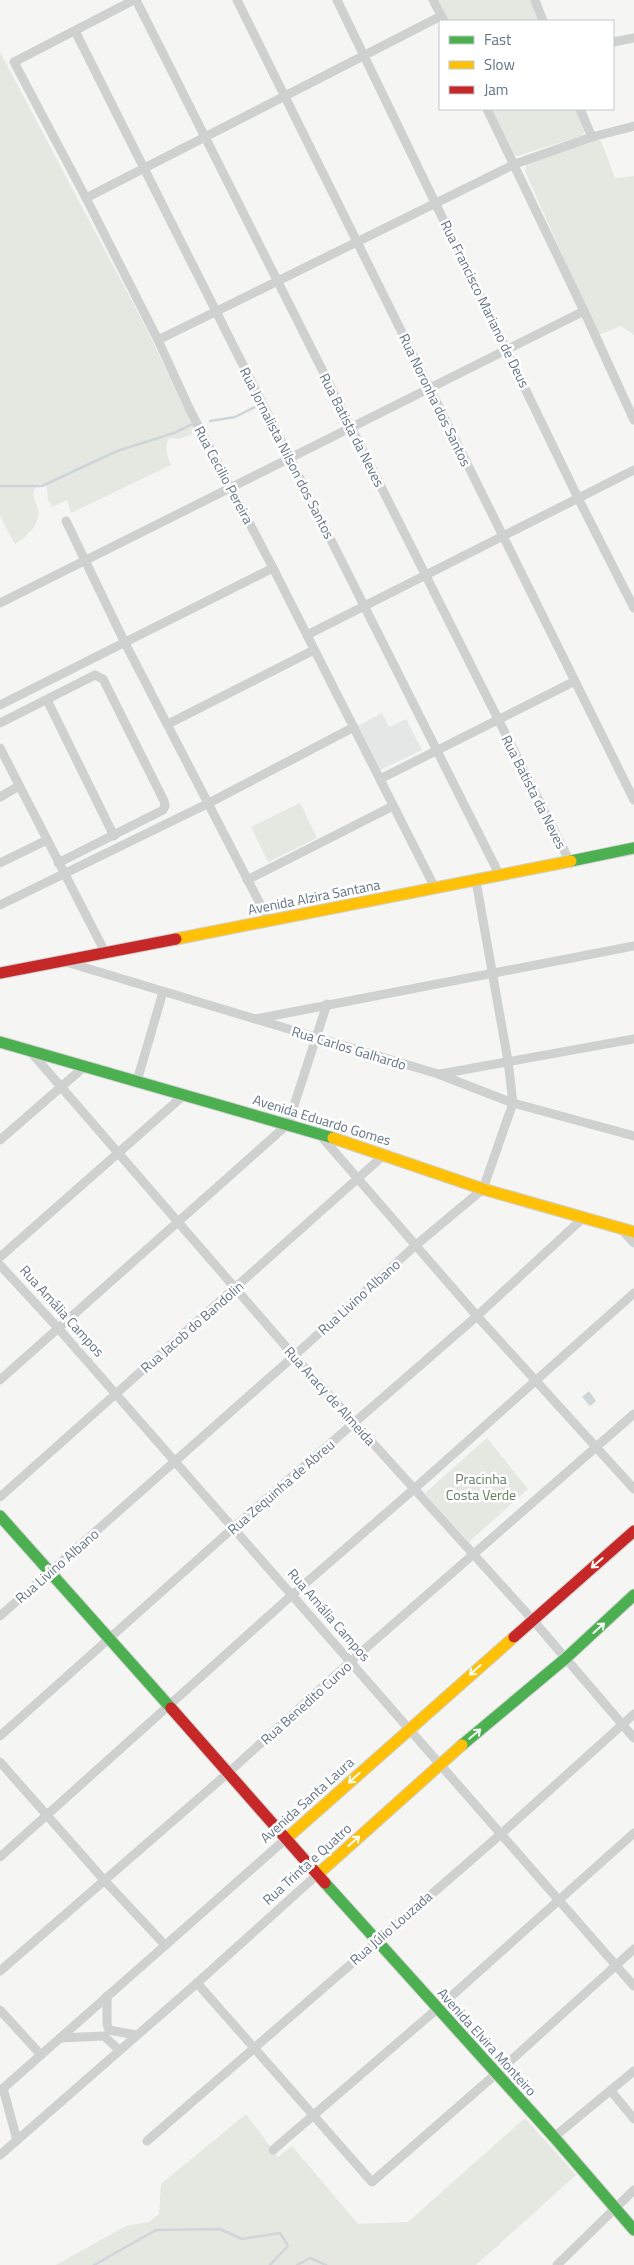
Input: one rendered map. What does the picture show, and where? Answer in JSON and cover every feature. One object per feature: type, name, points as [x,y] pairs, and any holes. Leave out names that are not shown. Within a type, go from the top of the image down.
[{"type":"street","points":[[75,31],[135,0]]},
{"type":"street","name":"Rua Batista da Neves","points":[[135,0],[569,860]]},
{"type":"street","name":"Rua Noronha dos Santos","points":[[237,0],[634,800]]},
{"type":"street","name":"Rua Francisco Mariano de Deus","points":[[337,0],[578,498],[634,608]]},
{"type":"street","points":[[433,0],[442,19]]},
{"type":"street","points":[[535,0],[543,20]]},
{"type":"street","points":[[86,198],[364,56],[439,20]]},
{"type":"street","name":"Rua Cecilio Pereira","points":[[75,31],[14,62],[86,198],[158,340],[190,410],[273,568],[435,888]]},
{"type":"street","name":"Rua Jornalista Nilson dos Santos","points":[[75,31],[288,458],[500,876]]},
{"type":"street","points":[[614,42],[634,38]]},
{"type":"street","points":[[488,110],[515,164],[634,420]]},
{"type":"street","points":[[580,110],[592,137]]},
{"type":"street","points":[[158,340],[215,310],[515,164],[592,137],[634,126]]},
{"type":"street","points":[[0,603],[584,311]]},
{"type":"street","points":[[307,635],[634,470]]},
{"type":"street","points":[[66,521],[124,642],[269,921]]},
{"type":"street","points":[[0,705],[273,568]]},
{"type":"street","points":[[168,724],[314,650]]},
{"type":"street","points":[[0,723],[95,675],[103,678],[164,801],[165,806],[163,810],[58,863]]},
{"type":"street","points":[[380,779],[575,681]]},
{"type":"street","points":[[47,700],[114,836]]},
{"type":"street","points":[[0,905],[207,804],[354,727]]},
{"type":"street","points":[[0,748],[105,952]]},
{"type":"street","points":[[0,796],[20,786]]},
{"type":"street","points":[[247,880],[394,806]]},
{"type":"street","points":[[0,863],[47,840]]},
{"type":"street","name":"Avenida Alzira Santana","points":[[0,973],[476,881],[569,860],[634,848]]},
{"type":"street","points":[[476,881],[508,1061],[513,1103],[483,1188]]},
{"type":"street","points":[[254,1019],[634,946]]},
{"type":"street","name":"Rua Carlos Galhardo","points":[[63,961],[438,1074],[513,1103],[634,1136]]},
{"type":"street","points":[[137,1081],[163,992]]},
{"type":"street","points":[[0,1380],[288,1124],[327,1004]]},
{"type":"street","points":[[438,1074],[634,1039]]},
{"type":"street","name":"Avenida Eduardo Gomes","points":[[0,1042],[319,1133],[483,1188],[634,1232]]},
{"type":"street","name":"Rua Aracy de Almeida","points":[[30,1051],[120,1152],[176,1222],[566,1658],[634,1738]]},
{"type":"street","points":[[0,1140],[84,1067]]},
{"type":"street","points":[[0,1257],[184,1094]]},
{"type":"street","points":[[319,1133],[359,1177],[477,1316],[634,1489]]},
{"type":"street","name":"Rua Jacob do Bandolin","points":[[0,1497],[115,1393],[236,1289],[384,1155]]},
{"type":"street","name":"Rua Livino Albano","points":[[0,1616],[294,1356],[416,1245],[483,1188]]},
{"type":"street","name":"Rua Zequinha de Abreu","points":[[0,1736],[233,1528],[477,1316],[583,1218]]},
{"type":"street","points":[[621,1228],[634,1244]]},
{"type":"street","name":"Rua Amália Campos","points":[[0,1265],[58,1328],[634,1986]]},
{"type":"street","points":[[0,1857],[292,1595],[634,1293]]},
{"type":"street","name":"Rua Benedito Curvo","points":[[0,1971],[228,1773],[350,1662],[634,1414]]},
{"type":"street","points":[[0,1516],[318,1874]]},
{"type":"street","name":"Avenida Santa Laura","points":[[1,2090],[634,1531]]},
{"type":"street","name":"Rua Trinta e Quatro","points":[[0,2154],[197,1983],[439,1764],[566,1658],[634,1595]]},
{"type":"street","name":"Rua Júlio Louzada","points":[[147,2141],[501,1834],[634,1714]]},
{"type":"street","points":[[0,1762],[104,1880],[165,1945]]},
{"type":"street","points":[[273,2150],[437,2009],[634,1833]]},
{"type":"street","name":"Avenida Elvira Monteiro","points":[[318,1874],[437,2009],[554,2137],[634,2230]]},
{"type":"street","points":[[197,1983],[372,2182],[497,2074],[634,1949]]},
{"type":"street","points":[[107,1996],[107,2033],[119,2050]]},
{"type":"street","points":[[0,2010],[41,2055]]},
{"type":"street","points":[[60,2038],[107,2033],[136,2035]]},
{"type":"street","points":[[554,2137],[634,2071]]},
{"type":"street","points":[[1,2090],[17,2140]]},
{"type":"street","points":[[611,2091],[634,2119]]},
{"type":"street","points":[[557,2265],[634,2190]]},
{"type":"shaded area","points":[[382,713],[389,727],[406,719],[422,750],[380,770],[358,726]]},
{"type":"shaded area","points":[[589,1391],[596,1401],[590,1406],[582,1397]]},
{"type":"green space","points":[[437,0],[531,0],[540,20],[447,20]]},
{"type":"green space","points":[[0,52],[146,328],[194,428],[191,435],[178,439],[169,438],[166,448],[171,465],[71,513],[67,500],[52,507],[48,500],[47,487],[40,483],[34,492],[38,512],[37,522],[29,533],[15,544],[0,516]]},
{"type":"green space","points":[[490,110],[576,110],[585,132],[581,136],[517,156],[512,153]]},
{"type":"green space","points":[[597,140],[601,141],[615,178],[634,176],[634,335],[621,326],[598,335],[525,171],[527,163]]},
{"type":"green space","points":[[300,803],[317,838],[268,862],[251,827]]},
{"type":"green space","name":"Pracinha Costa Verde","points":[[487,1438],[528,1489],[469,1542],[425,1493]]},
{"type":"green space","points":[[246,2114],[278,2157],[292,2146],[358,2224],[408,2222],[525,2118],[576,2175],[476,2265],[56,2265],[126,2226],[149,2222],[159,2214],[161,2184]]},
{"type":"waterway","points":[[210,421],[235,417],[257,406]]},
{"type":"waterway","points":[[0,486],[42,486],[117,451],[174,433],[193,424]]},
{"type":"waterway","points":[[94,2265],[156,2230],[220,2229],[242,2239],[280,2233],[288,2246],[270,2265]]},
{"type":"waterway","points":[[297,2265],[310,2258],[326,2265]]},
{"type":"traffic: fast","points":[[571,861],[634,848]]},
{"type":"traffic: fast","points":[[0,1042],[333,1138]]},
{"type":"traffic: fast","points":[[0,1516],[171,1708]]},
{"type":"traffic: fast","points":[[462,1745],[566,1658],[634,1595]]},
{"type":"traffic: fast","points":[[325,1883],[554,2137],[634,2230]]},
{"type":"traffic: slow","points":[[176,939],[571,861]]},
{"type":"traffic: slow","points":[[333,1138],[483,1189],[634,1232]]},
{"type":"traffic: slow","points":[[287,1838],[514,1637]]},
{"type":"traffic: slow","points":[[318,1874],[462,1745]]},
{"type":"traffic: jam","points":[[0,973],[176,939]]},
{"type":"traffic: jam","points":[[514,1637],[634,1531]]},
{"type":"traffic: jam","points":[[171,1708],[325,1883]]}]
